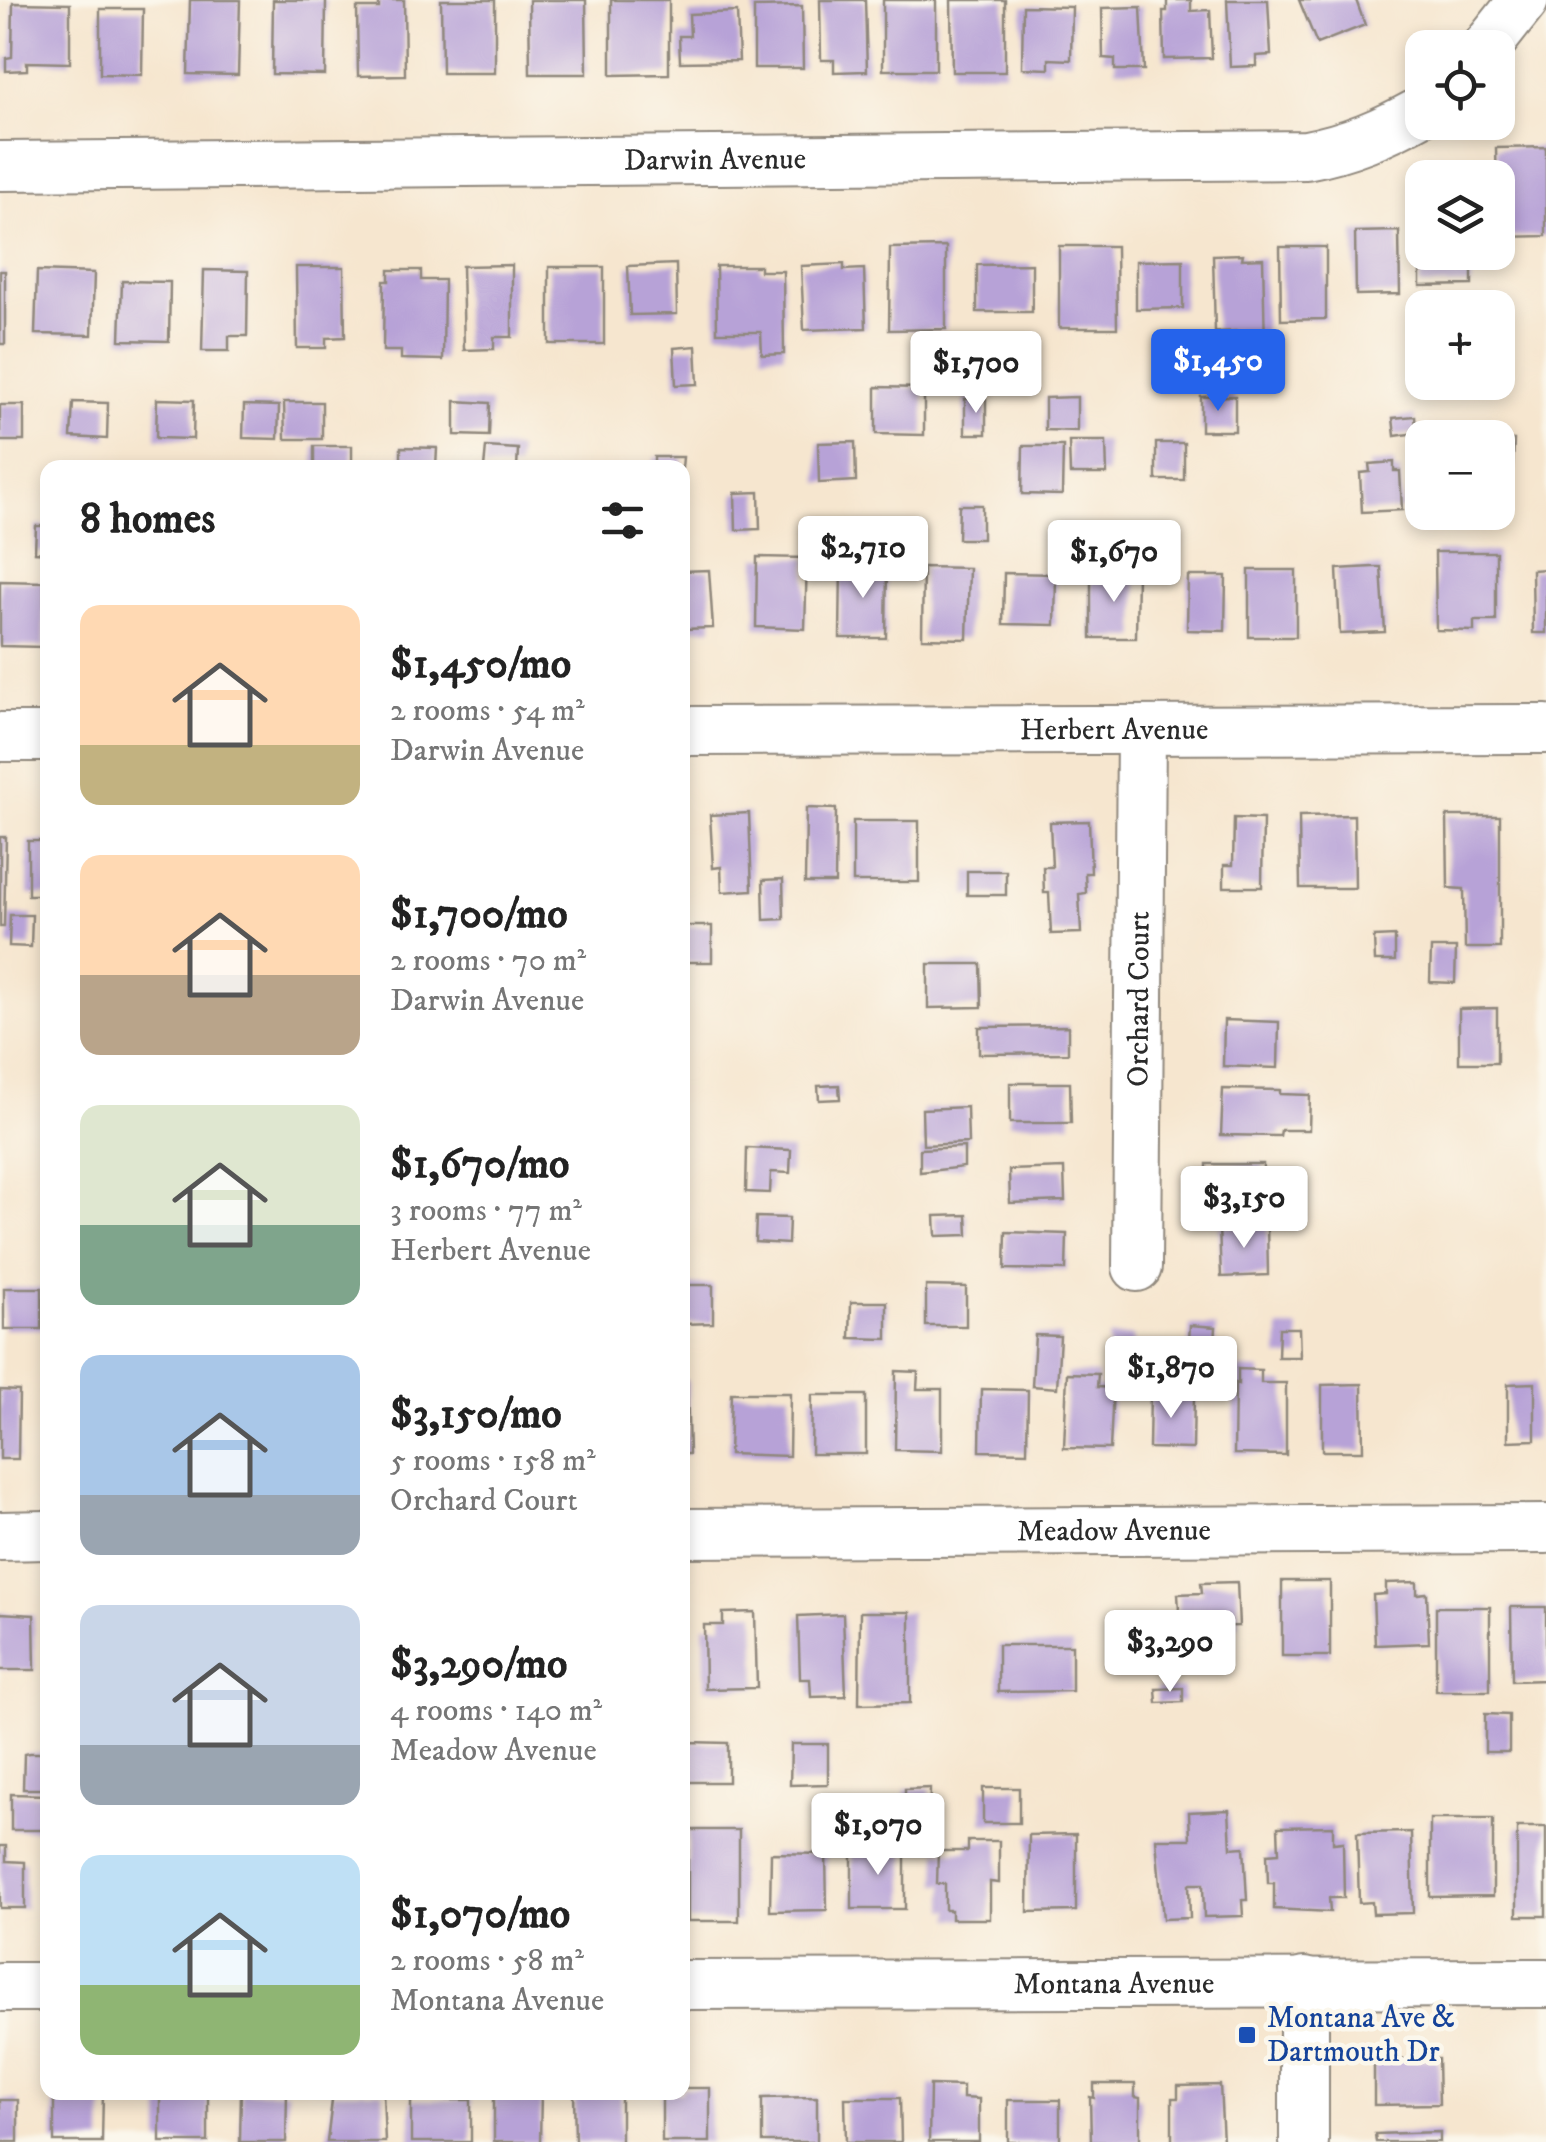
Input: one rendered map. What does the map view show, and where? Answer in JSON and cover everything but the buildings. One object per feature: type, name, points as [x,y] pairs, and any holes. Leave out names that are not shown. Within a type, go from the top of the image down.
[{"type":"street","points":[[1500,30],[1524,0]]},
{"type":"street","name":"Darwin Avenue","points":[[0,166],[1306,155],[1375,136],[1405,120]]},
{"type":"street","name":"Orchard Court","points":[[1136,1267],[1141,730]]},
{"type":"street","name":"Herbert Avenue","points":[[690,731],[1546,730]]},
{"type":"street","points":[[0,737],[40,737]]},
{"type":"street","name":"Meadow Avenue","points":[[690,1533],[1546,1529]]},
{"type":"street","points":[[0,1536],[40,1536]]},
{"type":"street","points":[[1304,1982],[1304,2142]]},
{"type":"street","name":"Montana Avenue","points":[[690,1985],[1546,1982]]},
{"type":"street","points":[[0,1987],[40,1987]]},
{"type":"place","name":"Montana Ave & Dartmouth Dr","points":[[1247,2035]]}]
